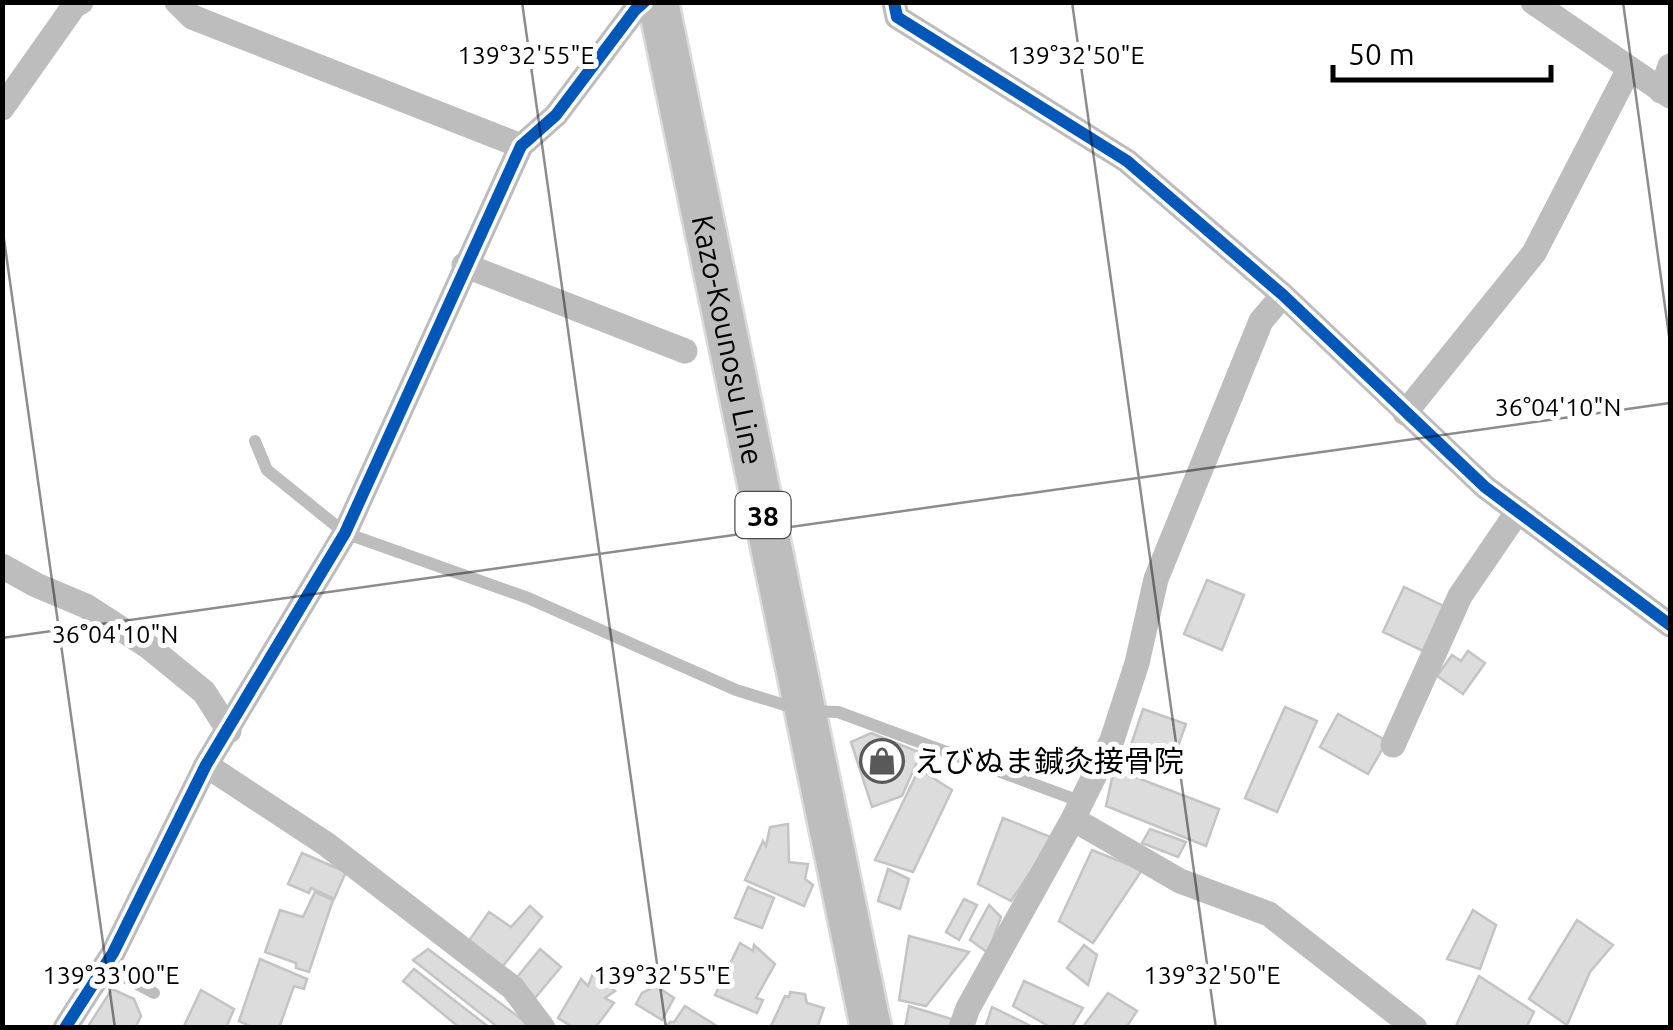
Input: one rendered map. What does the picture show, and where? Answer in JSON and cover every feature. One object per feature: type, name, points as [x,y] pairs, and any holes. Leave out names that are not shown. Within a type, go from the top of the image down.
[{"type":"main road","name":"Kazo-Kounosu Line","points":[[658,2],[871,1028]]},
{"type":"street","points":[[2,108],[74,6],[81,2]]},
{"type":"street","points":[[177,2],[192,17],[521,146]]},
{"type":"street","points":[[65,1028],[104,966],[206,766],[345,533],[521,146],[556,115],[644,2]]},
{"type":"street","points":[[894,2],[897,17],[1127,162],[1283,295],[1485,487],[1670,625]]},
{"type":"street","points":[[1533,2],[1666,94],[1670,66]]},
{"type":"street","points":[[1405,413],[1534,253],[1630,69]]},
{"type":"street","points":[[464,265],[684,351]]},
{"type":"street","points":[[961,1028],[968,1008],[1112,740],[1137,664],[1156,579],[1261,321],[1283,295]]},
{"type":"street","points":[[1394,744],[1460,596],[1518,511]]},
{"type":"street","points":[[2,566],[86,606],[149,646],[204,692],[229,731]]},
{"type":"street","points":[[206,766],[326,844],[513,988],[543,1028]]},
{"type":"street","points":[[1077,810],[1180,882],[1270,914],[1415,1028]]},
{"type":"lane","points":[[255,441],[267,470],[345,533],[528,598],[736,690],[804,711],[838,712],[1077,810]]},
{"type":"lane","points":[[104,966],[154,994]]},
{"type":"building","points":[[1207,580],[1244,595],[1222,650],[1184,634]]},
{"type":"building","points":[[1404,587],[1444,606],[1423,651],[1383,632]]},
{"type":"building","points":[[1468,651],[1485,663],[1463,694],[1437,676],[1452,655],[1461,661]]},
{"type":"building","points":[[1285,707],[1317,721],[1277,812],[1245,798]]},
{"type":"building","points":[[1143,709],[1186,724],[1172,763],[1130,748]]},
{"type":"building","points":[[1338,714],[1387,741],[1368,774],[1320,747]]},
{"type":"building","points":[[871,733],[921,753],[902,796],[872,807],[851,742]]},
{"type":"building","points":[[919,769],[952,790],[913,872],[875,860]]},
{"type":"building","points":[[1114,769],[1219,809],[1206,846],[1106,806]]},
{"type":"building","points":[[1003,818],[1053,838],[1011,901],[978,884]]},
{"type":"building","points":[[788,824],[789,862],[808,864],[805,879],[813,885],[804,906],[745,880],[763,841],[766,846],[770,827]]},
{"type":"building","points":[[1150,829],[1186,842],[1178,857],[1142,843]]},
{"type":"building","points":[[1092,850],[1142,870],[1093,943],[1059,921]]},
{"type":"building","points":[[302,853],[346,872],[334,899],[311,888],[309,893],[288,884]]},
{"type":"building","points":[[888,869],[909,879],[900,909],[878,901]]},
{"type":"building","points":[[748,887],[774,898],[762,928],[735,918]]},
{"type":"building","points":[[315,892],[333,900],[309,972],[265,952],[280,910],[303,917]]},
{"type":"building","points":[[964,899],[977,905],[959,940],[946,932]]},
{"type":"building","points":[[989,905],[1001,917],[988,953],[970,940]]},
{"type":"building","points":[[530,906],[542,917],[499,971],[466,945],[489,912],[511,927]]},
{"type":"building","points":[[1473,910],[1496,925],[1480,969],[1447,959]]},
{"type":"building","points":[[1577,920],[1613,945],[1590,972],[1567,1025],[1529,999]]},
{"type":"building","points":[[909,936],[969,952],[926,1006],[899,1000]]},
{"type":"building","points":[[740,943],[753,951],[754,945],[775,964],[756,998],[763,1000],[757,1013],[715,995]]},
{"type":"building","points":[[1084,945],[1097,955],[1088,985],[1067,968]]},
{"type":"building","points":[[428,949],[528,1024],[525,1028],[499,1028],[413,960]]},
{"type":"building","points":[[540,949],[561,967],[535,998],[514,981]]},
{"type":"building","points":[[260,959],[307,979],[304,989],[294,986],[279,1028],[254,1028],[239,1021]]},
{"type":"building","points":[[414,969],[490,1028],[460,1028],[403,981]]},
{"type":"building","points":[[594,971],[615,991],[605,998],[614,1003],[595,1028],[574,1028],[558,1018],[581,979],[588,986]]},
{"type":"building","points":[[1479,976],[1534,1012],[1526,1028],[1455,1028]]},
{"type":"building","points":[[1024,981],[1083,1008],[1071,1028],[1052,1028],[1013,1006]]},
{"type":"building","points":[[656,986],[674,998],[662,1020],[636,1004],[642,993]]},
{"type":"building","points":[[112,989],[134,999],[141,1016],[135,1028],[87,1028]]},
{"type":"building","points":[[201,990],[234,1009],[226,1028],[183,1028]]},
{"type":"building","points":[[790,992],[805,994],[807,1003],[824,1008],[817,1028],[770,1028]]},
{"type":"building","points":[[1108,993],[1137,1011],[1126,1028],[1082,1028]]},
{"type":"building","points":[[685,1006],[720,1028],[665,1028]]},
{"type":"building","points":[[909,1006],[958,1021],[955,1028],[905,1028]]},
{"type":"building","points":[[992,1007],[1035,1028],[985,1028]]},
{"type":"cycle path","points":[[65,1028],[113,953],[206,765],[345,533],[521,146],[556,115],[644,2]]},
{"type":"cycle path","points":[[894,2],[897,17],[1127,161],[1283,295],[1485,487],[1670,625]]},
{"type":"place","name":"えびぬま鍼灸接骨院","points":[[882,761]]}]
